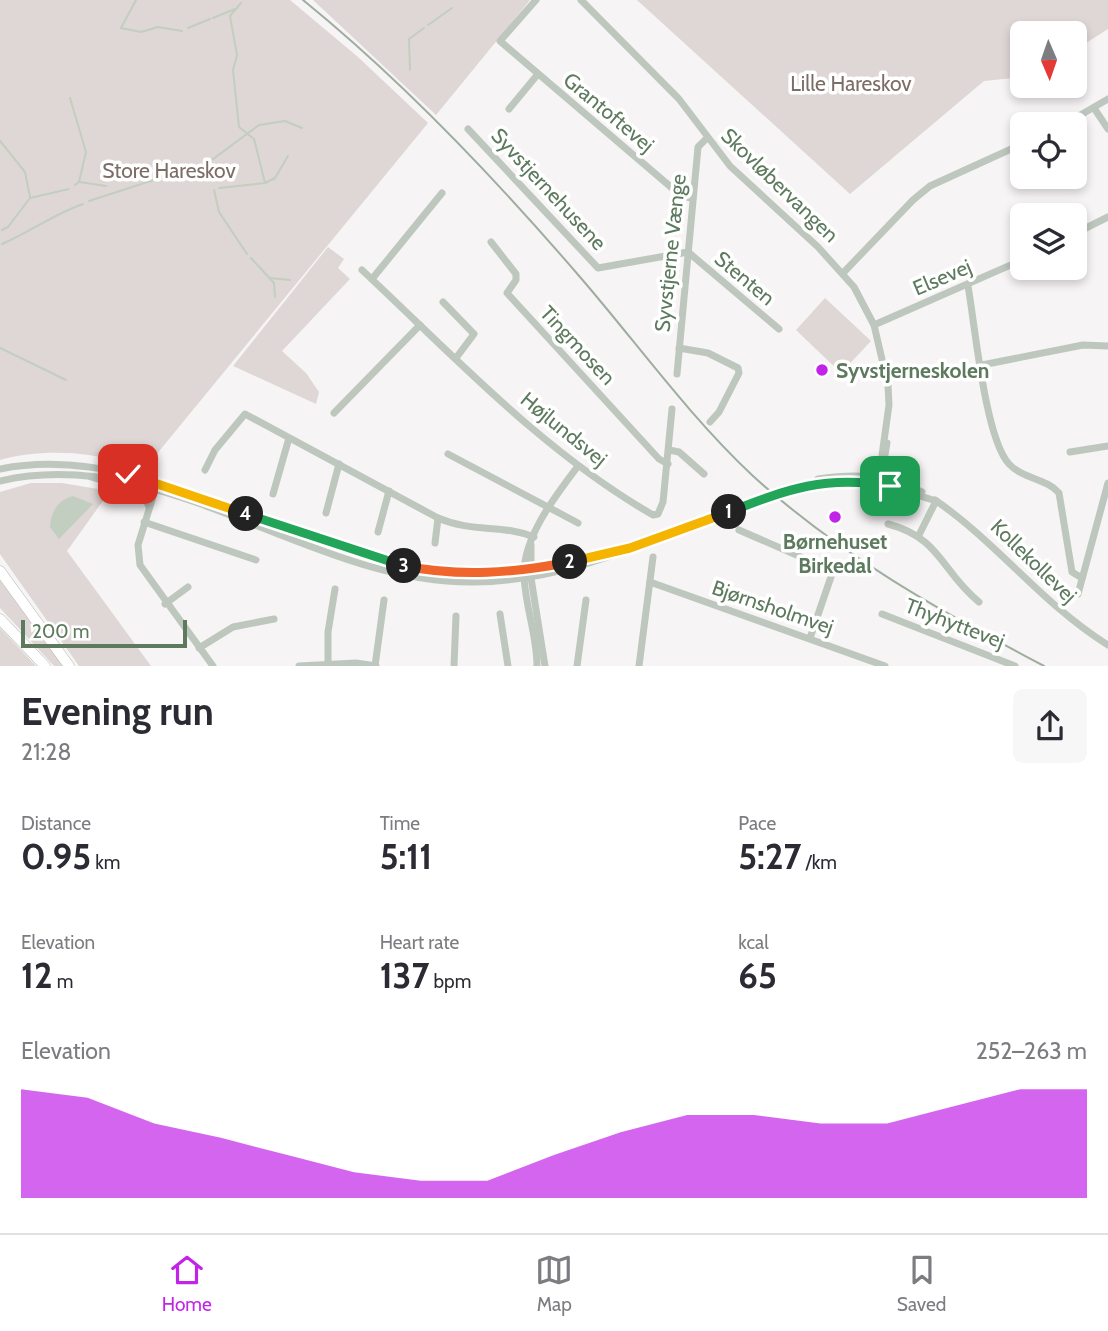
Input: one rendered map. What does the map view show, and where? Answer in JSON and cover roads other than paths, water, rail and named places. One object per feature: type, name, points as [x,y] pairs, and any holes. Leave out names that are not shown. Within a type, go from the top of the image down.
[{"type":"highway","points":[[0,571],[69,666]]},
{"type":"highway","points":[[0,619],[45,666]]},
{"type":"street","name":"Grantoftevej","points":[[536,0],[500,41],[684,197],[693,198]]},
{"type":"street","name":"Skovløbervangen","points":[[581,0],[679,99],[730,166],[844,272],[874,326],[888,385],[886,429],[879,479]]},
{"type":"street","name":"Grantoftevej","points":[[509,109],[538,74]]},
{"type":"street","points":[[1087,112],[1108,99]]},
{"type":"street","points":[[1094,108],[1108,129]]},
{"type":"street","name":"Syvstjernehusene","points":[[468,129],[598,268],[688,252]]},
{"type":"street","name":"Syvstjerne Vænge","points":[[677,374],[698,147],[707,138]]},
{"type":"street","points":[[844,272],[922,192],[1010,149]]},
{"type":"street","points":[[372,279],[442,193]]},
{"type":"street","points":[[1087,227],[1108,216]]},
{"type":"street","name":"Tingmosen","points":[[491,242],[516,274],[516,280],[507,293],[659,459],[668,464]]},
{"type":"street","name":"Stenten","points":[[688,252],[779,329]]},
{"type":"street","name":"Elsevej","points":[[874,326],[1010,266]]},
{"type":"street","name":"Højlundsvej","points":[[362,270],[537,433],[578,466],[651,514],[658,514],[668,464]]},
{"type":"street","points":[[968,286],[999,449],[1010,465],[1034,480],[1053,486],[1059,493],[1072,572],[1082,578]]},
{"type":"street","points":[[443,302],[474,334],[456,358]]},
{"type":"street","points":[[334,413],[420,325]]},
{"type":"street","points":[[982,365],[1083,345],[1108,346]]},
{"type":"street","points":[[679,348],[708,353],[738,368],[739,373],[724,402],[709,422]]},
{"type":"street","points":[[668,464],[672,409]]},
{"type":"street","points":[[205,470],[215,450],[245,414],[438,518],[460,527],[516,531],[533,541]]},
{"type":"street","points":[[273,494],[289,438]]},
{"type":"street","points":[[1070,452],[1108,446]]},
{"type":"street","points":[[669,450],[679,453],[704,474]]},
{"type":"street","points":[[448,454],[578,523]]},
{"type":"street","name":"Kollekollevej","points":[[0,469],[41,463],[78,464],[405,566],[472,574],[527,574],[630,548],[810,484],[879,479],[913,488],[977,530],[1063,615],[1108,645]]},
{"type":"street","points":[[326,513],[339,464]]},
{"type":"street","points":[[537,666],[527,574],[533,541],[549,509],[578,466]]},
{"type":"street","points":[[77,472],[145,493],[149,510]]},
{"type":"street","name":"Kollekollevej","points":[[0,481],[77,472],[157,487]]},
{"type":"street","points":[[157,487],[138,545],[140,565],[165,604],[213,666]]},
{"type":"street","points":[[1078,594],[1107,487]]},
{"type":"street","points":[[378,532],[388,491]]},
{"type":"street","points":[[919,535],[936,501]]},
{"type":"street","points":[[435,543],[438,518]]},
{"type":"street","points":[[144,522],[256,560]]},
{"type":"street","points":[[888,524],[919,535],[938,553],[966,592],[979,602]]},
{"type":"street","points":[[739,530],[833,571],[810,638]]},
{"type":"street","points":[[639,666],[653,557]]},
{"type":"street","points":[[527,574],[545,666]]},
{"type":"street","name":"Bjørnsholmvej","points":[[650,582],[885,666]]},
{"type":"street","points":[[165,604],[187,587]]},
{"type":"street","points":[[328,666],[329,623],[335,589]]},
{"type":"street","points":[[299,666],[375,666],[384,600]]},
{"type":"street","points":[[577,666],[586,600]]},
{"type":"street","points":[[500,614],[508,666]]},
{"type":"street","name":"Thyhyttevej","points":[[883,614],[1015,666]]},
{"type":"street","points":[[454,666],[456,616]]},
{"type":"street","points":[[199,648],[233,627],[274,619]]},
{"type":"waterway","points":[[136,0],[121,28],[141,32],[158,27],[182,31]]},
{"type":"waterway","points":[[219,188],[265,183],[254,139],[239,127],[233,70],[237,55],[230,16],[241,3]]},
{"type":"waterway","points":[[428,25],[452,8]]},
{"type":"waterway","points":[[213,18],[235,9]]},
{"type":"waterway","points":[[188,28],[210,19]]},
{"type":"waterway","points":[[410,70],[409,39],[424,28]]},
{"type":"waterway","points":[[70,98],[86,152],[79,182],[75,185]]},
{"type":"waterway","points":[[89,201],[209,162],[259,125],[285,121],[302,128]]},
{"type":"waterway","points":[[0,141],[25,172],[30,197]]},
{"type":"waterway","points":[[265,183],[275,178],[288,156]]},
{"type":"waterway","points":[[80,182],[106,186]]},
{"type":"waterway","points":[[2,230],[8,227],[30,198],[69,189]]},
{"type":"waterway","points":[[214,190],[219,212],[247,254]]},
{"type":"waterway","points":[[2,244],[83,204]]},
{"type":"waterway","points":[[251,258],[274,283],[275,297]]},
{"type":"waterway","points":[[270,278],[290,280]]},
{"type":"waterway","points":[[0,348],[66,380]]},
{"type":"tram line","points":[[303,0],[377,64],[482,167],[580,277],[685,404],[753,476],[856,557],[929,603],[1044,666]]},
{"type":"place","name":"Syvstjerneskolen","points":[[822,370]]},
{"type":"place","name":"Børnehuset Birkedal","points":[[835,517]]},
{"type":"park label","name":"Lille Hareskov","points":[[851,83]]},
{"type":"park label","name":"Store Hareskov","points":[[169,170]]}]
